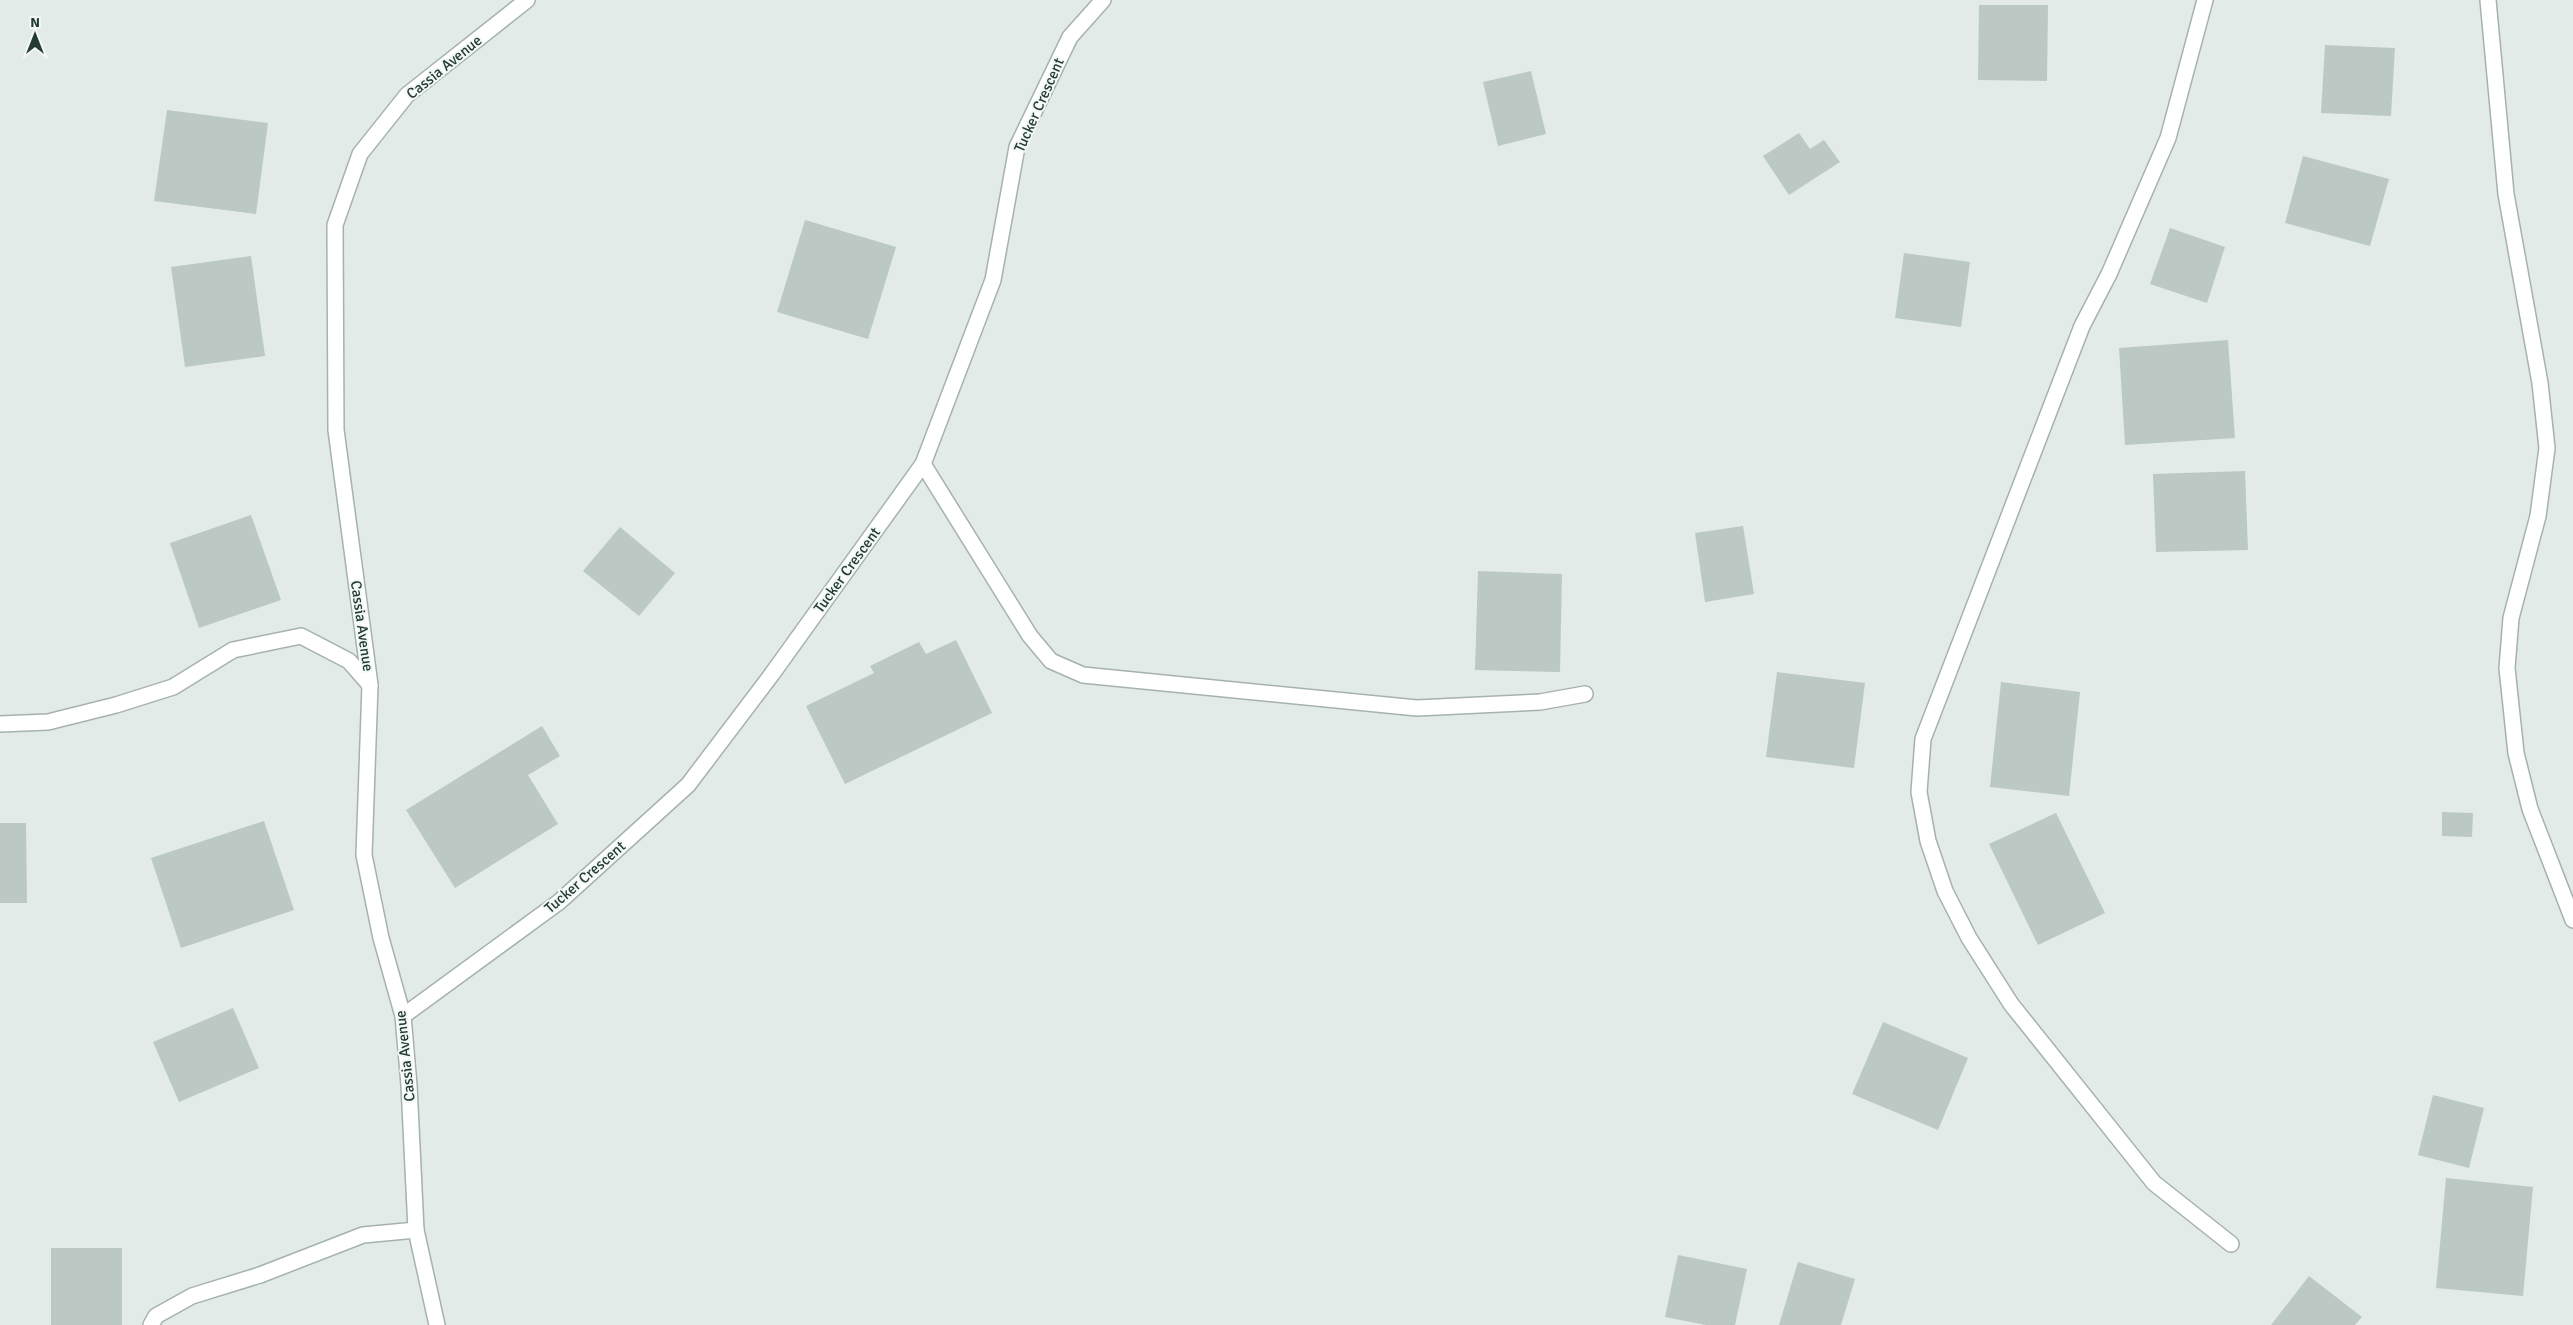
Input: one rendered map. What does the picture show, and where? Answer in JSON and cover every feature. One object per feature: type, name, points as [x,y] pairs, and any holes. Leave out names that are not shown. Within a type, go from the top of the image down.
[{"type":"street","name":"Cassia Avenue","points":[[437,1325],[416,1230],[410,1085],[403,1016],[381,938],[364,855],[370,685],[336,430],[335,225],[360,154],[407,94],[527,0]]},
{"type":"street","name":"Tucker Crescent","points":[[403,1016],[559,902],[688,785],[772,674],[923,464],[993,280],[1018,147],[1070,37],[1103,0]]},
{"type":"street","points":[[2204,0],[2168,138],[2109,274],[2082,326],[1923,739],[1919,792],[1928,841],[1945,891],[1969,938],[2011,1004],[2154,1183],[2232,1244]]},
{"type":"street","points":[[2488,0],[2506,194],[2538,373],[2547,448],[2538,516],[2511,618],[2507,668],[2516,753],[2530,809],[2573,920]]},
{"type":"street","points":[[923,464],[1030,636],[1051,661],[1083,675],[1418,708],[1540,702],[1584,694]]},
{"type":"street","points":[[0,724],[48,722],[116,705],[172,687],[233,650],[301,636],[349,661],[370,685]]},
{"type":"street","points":[[151,1325],[156,1316],[192,1296],[260,1275],[363,1235],[416,1230]]},
{"type":"building","points":[[1979,5],[2048,5],[2047,81],[1978,80]]},
{"type":"building","points":[[2325,45],[2395,48],[2391,116],[2321,113]]},
{"type":"building","points":[[1531,71],[1546,134],[1498,146],[1483,82]]},
{"type":"building","points":[[167,110],[268,123],[256,214],[154,201]]},
{"type":"building","points":[[1799,133],[1810,149],[1824,140],[1840,162],[1789,195],[1763,156]]},
{"type":"building","points":[[2303,156],[2389,179],[2370,246],[2285,223]]},
{"type":"building","points":[[805,220],[896,247],[868,339],[777,312]]},
{"type":"building","points":[[2170,228],[2225,247],[2207,303],[2150,284]]},
{"type":"building","points":[[1904,253],[1970,262],[1961,327],[1895,318]]},
{"type":"building","points":[[251,256],[265,356],[185,367],[171,267]]},
{"type":"building","points":[[2228,340],[2235,438],[2125,445],[2119,348]]},
{"type":"building","points":[[2245,471],[2248,550],[2156,552],[2153,474]]},
{"type":"building","points":[[251,515],[281,600],[199,628],[170,543]]},
{"type":"building","points":[[1743,526],[1754,594],[1705,602],[1695,533]]},
{"type":"building","points":[[620,527],[675,573],[639,616],[583,571]]},
{"type":"building","points":[[1478,571],[1562,574],[1560,672],[1475,670]]},
{"type":"building","points":[[956,640],[992,713],[845,784],[806,706],[874,673],[870,666],[919,642],[926,654]]},
{"type":"building","points":[[1777,672],[1865,683],[1854,768],[1766,757]]},
{"type":"building","points":[[2001,682],[2080,692],[2069,796],[1990,787]]},
{"type":"building","points":[[542,726],[560,756],[528,775],[558,824],[455,888],[406,810]]},
{"type":"building","points":[[2442,812],[2473,813],[2472,837],[2442,836]]},
{"type":"building","points":[[2056,813],[2105,913],[2038,945],[1989,844]]},
{"type":"building","points":[[264,821],[294,910],[181,948],[151,858]]},
{"type":"building","points":[[0,823],[26,823],[27,903],[0,903]]},
{"type":"building","points":[[233,1008],[259,1068],[179,1102],[153,1042]]},
{"type":"building","points":[[1883,1022],[1968,1058],[1938,1130],[1852,1094]]},
{"type":"building","points":[[2433,1095],[2484,1108],[2469,1168],[2418,1155]]},
{"type":"building","points":[[2446,1178],[2533,1187],[2523,1296],[2436,1288]]},
{"type":"building","points":[[51,1248],[122,1248],[122,1325],[51,1325]]},
{"type":"building","points":[[1678,1255],[1747,1269],[1735,1325],[1706,1325],[1665,1317]]},
{"type":"building","points":[[1798,1262],[1855,1279],[1841,1325],[1779,1325]]},
{"type":"building","points":[[2309,1276],[2362,1317],[2355,1325],[2271,1325]]}]
